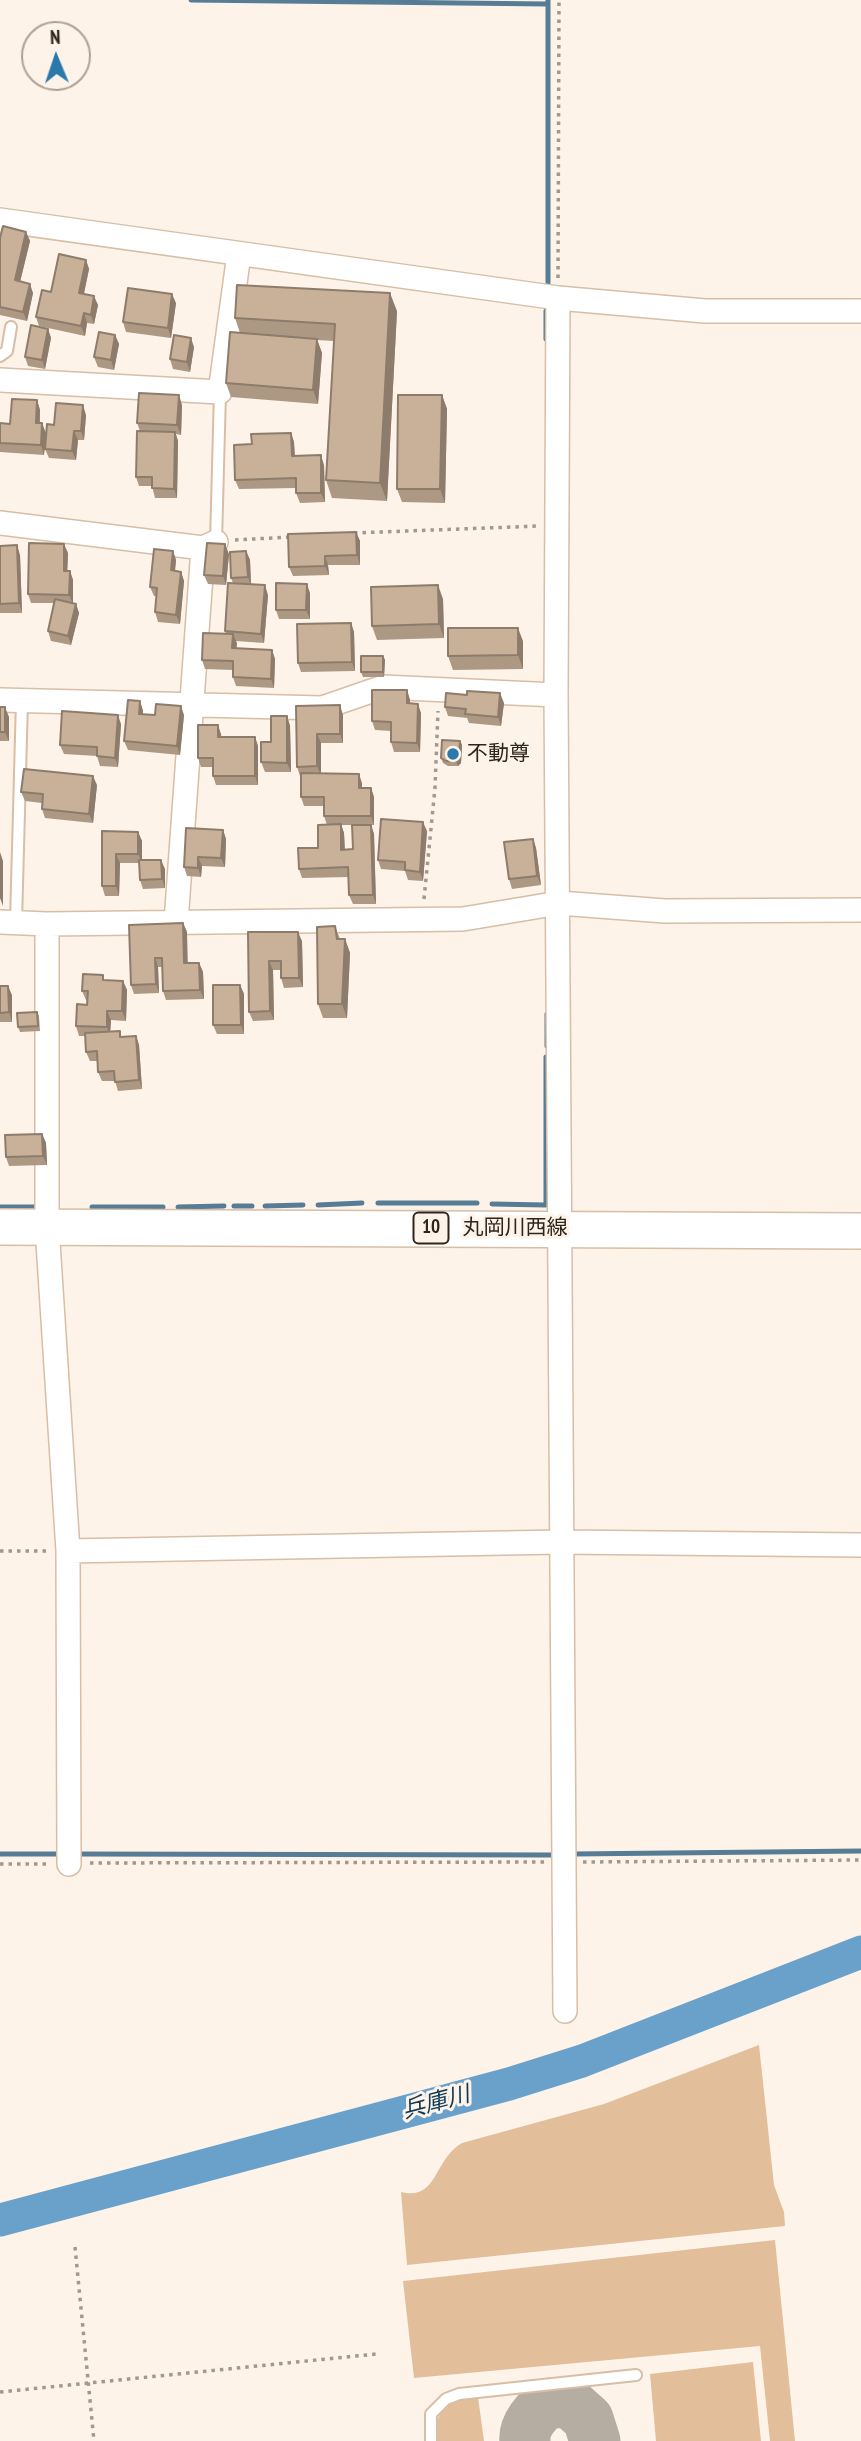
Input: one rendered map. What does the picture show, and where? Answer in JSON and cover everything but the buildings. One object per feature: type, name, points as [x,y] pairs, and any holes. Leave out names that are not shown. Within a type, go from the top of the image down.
[{"type":"main road","name":"丸岡川西線","points":[[0,1227],[861,1231]]},
{"type":"street","points":[[0,220],[558,298],[705,311],[861,311]]},
{"type":"street","points":[[0,380],[220,392],[239,254]]},
{"type":"street","points":[[558,298],[556,695],[565,2011]]},
{"type":"street","points":[[0,523],[209,545],[176,922]]},
{"type":"street","points":[[11,700],[194,707],[322,708],[383,687],[556,695]]},
{"type":"street","points":[[8,922],[47,924],[463,919],[559,903],[665,911],[861,910]]},
{"type":"street","points":[[47,924],[47,1227],[68,1551],[69,1864]]},
{"type":"street","points":[[68,1551],[560,1542],[861,1545]]},
{"type":"lane","points":[[0,356],[7,351],[11,327]]},
{"type":"lane","points":[[209,545],[220,392]]},
{"type":"lane","points":[[8,922],[11,700]]},
{"type":"lane","points":[[431,2441],[431,2414],[446,2399],[459,2393],[636,2375]]},
{"type":"path","points":[[558,298],[559,0]]},
{"type":"path","points":[[344,534],[557,525]]},
{"type":"path","points":[[209,545],[293,537]]},
{"type":"path","points":[[422,919],[435,788],[439,688]]},
{"type":"path","points":[[0,1551],[68,1551]]},
{"type":"path","points":[[0,1864],[861,1860]]},
{"type":"path","points":[[75,2247],[94,2441]]},
{"type":"path","points":[[0,2392],[376,2354]]},
{"type":"shaded area","points":[[759,2045],[774,2185],[784,2212],[785,2226],[407,2265],[401,2192],[422,2191],[429,2185],[445,2159],[462,2143],[604,2104]]},
{"type":"shaded area","points":[[775,2240],[795,2441],[770,2441],[760,2346],[414,2378],[403,2281]]},
{"type":"shaded area","points":[[753,2362],[761,2441],[656,2441],[650,2374]]},
{"type":"shaded area","points":[[478,2397],[484,2441],[437,2441],[438,2420],[445,2407],[458,2400]]},
{"type":"waterway","points":[[191,0],[548,4]]},
{"type":"waterway","points":[[548,0],[548,283]]},
{"type":"waterway","points":[[546,311],[546,339]]},
{"type":"waterway","points":[[547,1014],[547,1046]]},
{"type":"waterway","points":[[492,1204],[546,1205],[546,1057]]},
{"type":"waterway","points":[[318,1205],[362,1203]]},
{"type":"waterway","points":[[378,1203],[477,1203]]},
{"type":"waterway","points":[[265,1206],[303,1205]]},
{"type":"waterway","points":[[178,1207],[224,1206]]},
{"type":"waterway","points":[[234,1206],[252,1206]]},
{"type":"waterway","points":[[0,1207],[42,1207]]},
{"type":"waterway","points":[[92,1207],[163,1207]]},
{"type":"waterway","points":[[573,1854],[861,1851]]},
{"type":"waterway","points":[[0,1854],[57,1854]]},
{"type":"waterway","points":[[76,1854],[553,1855]]},
{"type":"waterway","name":"兵庫川","points":[[0,2220],[509,2084],[582,2061],[861,1952]]},
{"type":"taxiway","points":[[525,2441],[529,2424],[536,2414],[551,2403],[570,2403],[588,2419],[595,2441]]},
{"type":"place","name":"不動尊","points":[[453,754]]}]
